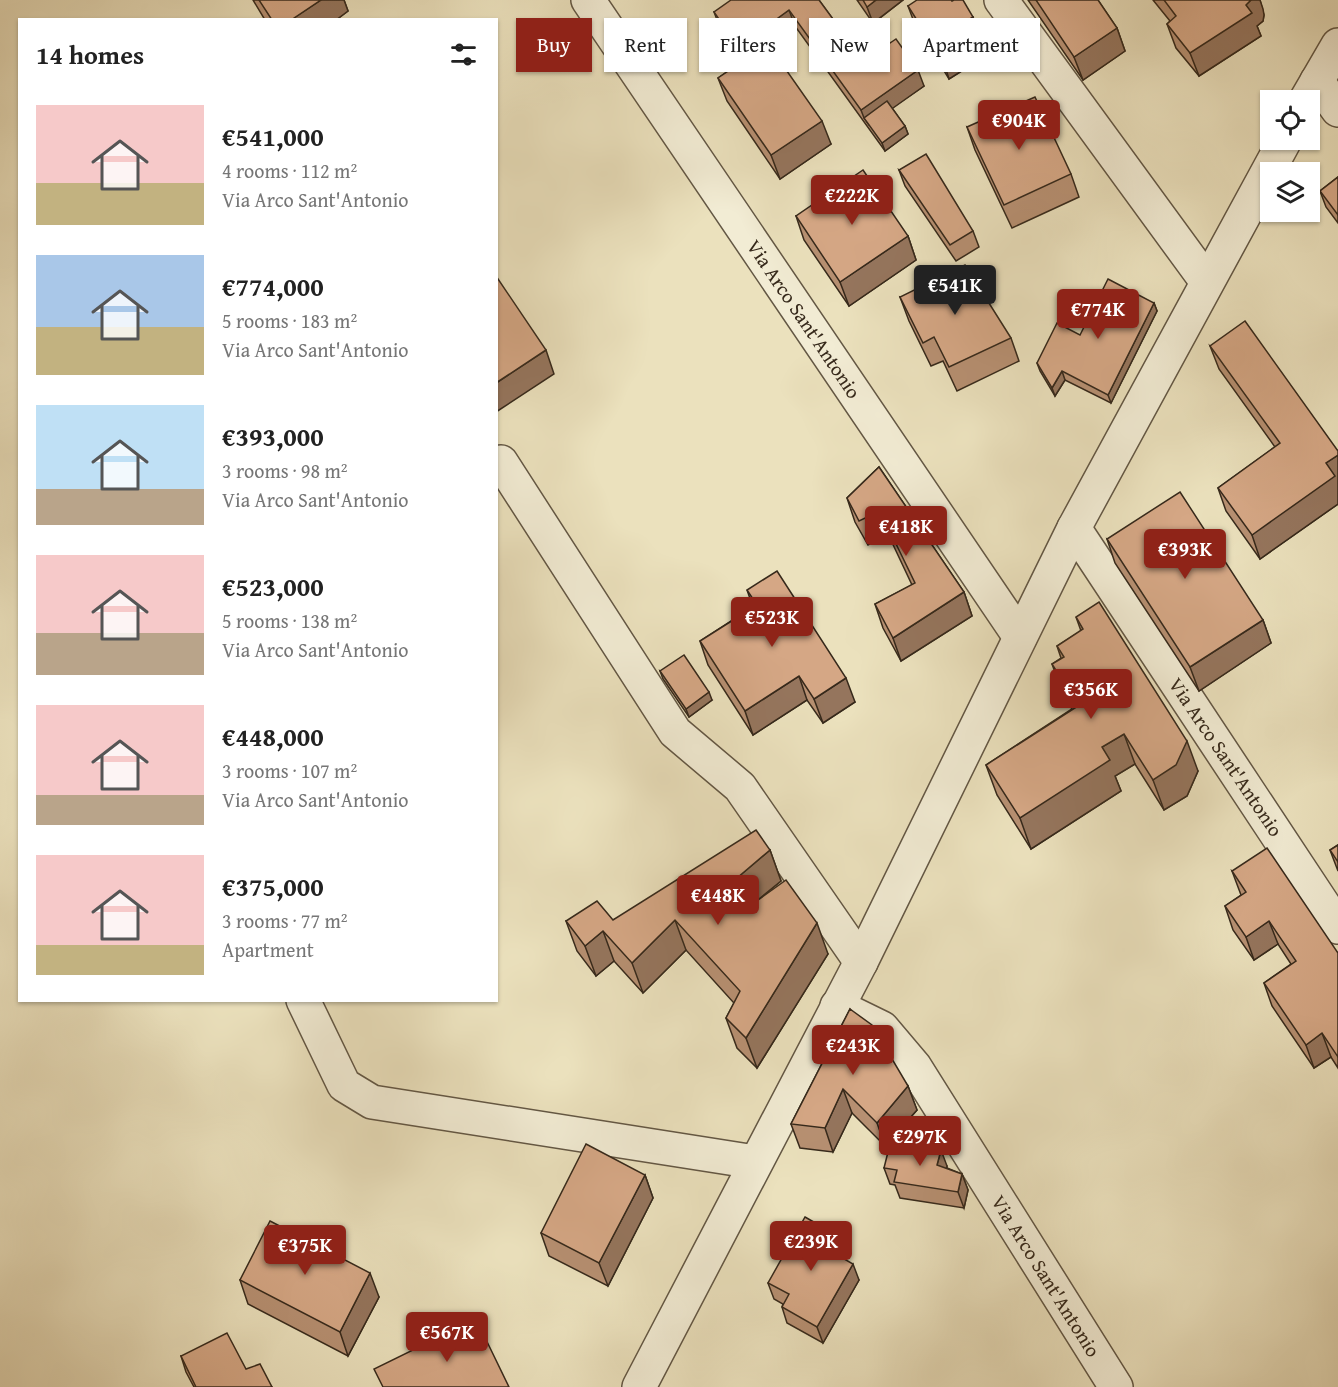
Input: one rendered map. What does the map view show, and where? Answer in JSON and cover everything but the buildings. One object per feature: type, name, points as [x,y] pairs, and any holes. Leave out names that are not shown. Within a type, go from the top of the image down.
[{"type":"street","name":"Via Arco Sant'Antonio","points":[[588,0],[1020,637]]},
{"type":"street","points":[[1000,0],[1207,282]]},
{"type":"street","points":[[1313,90],[1338,45]]},
{"type":"street","points":[[1320,97],[1338,110]]},
{"type":"street","points":[[639,1387],[861,962],[1074,528],[1280,150]]},
{"type":"street","points":[[501,462],[675,732],[740,787],[861,962]]},
{"type":"street","name":"Via Arco Sant'Antonio","points":[[1074,528],[1338,927]]},
{"type":"street","points":[[304,1002],[344,1084],[372,1102],[755,1162]]},
{"type":"street","name":"Via Arco Sant'Antonio","points":[[837,1006],[882,1028],[915,1067],[1116,1387]]}]
